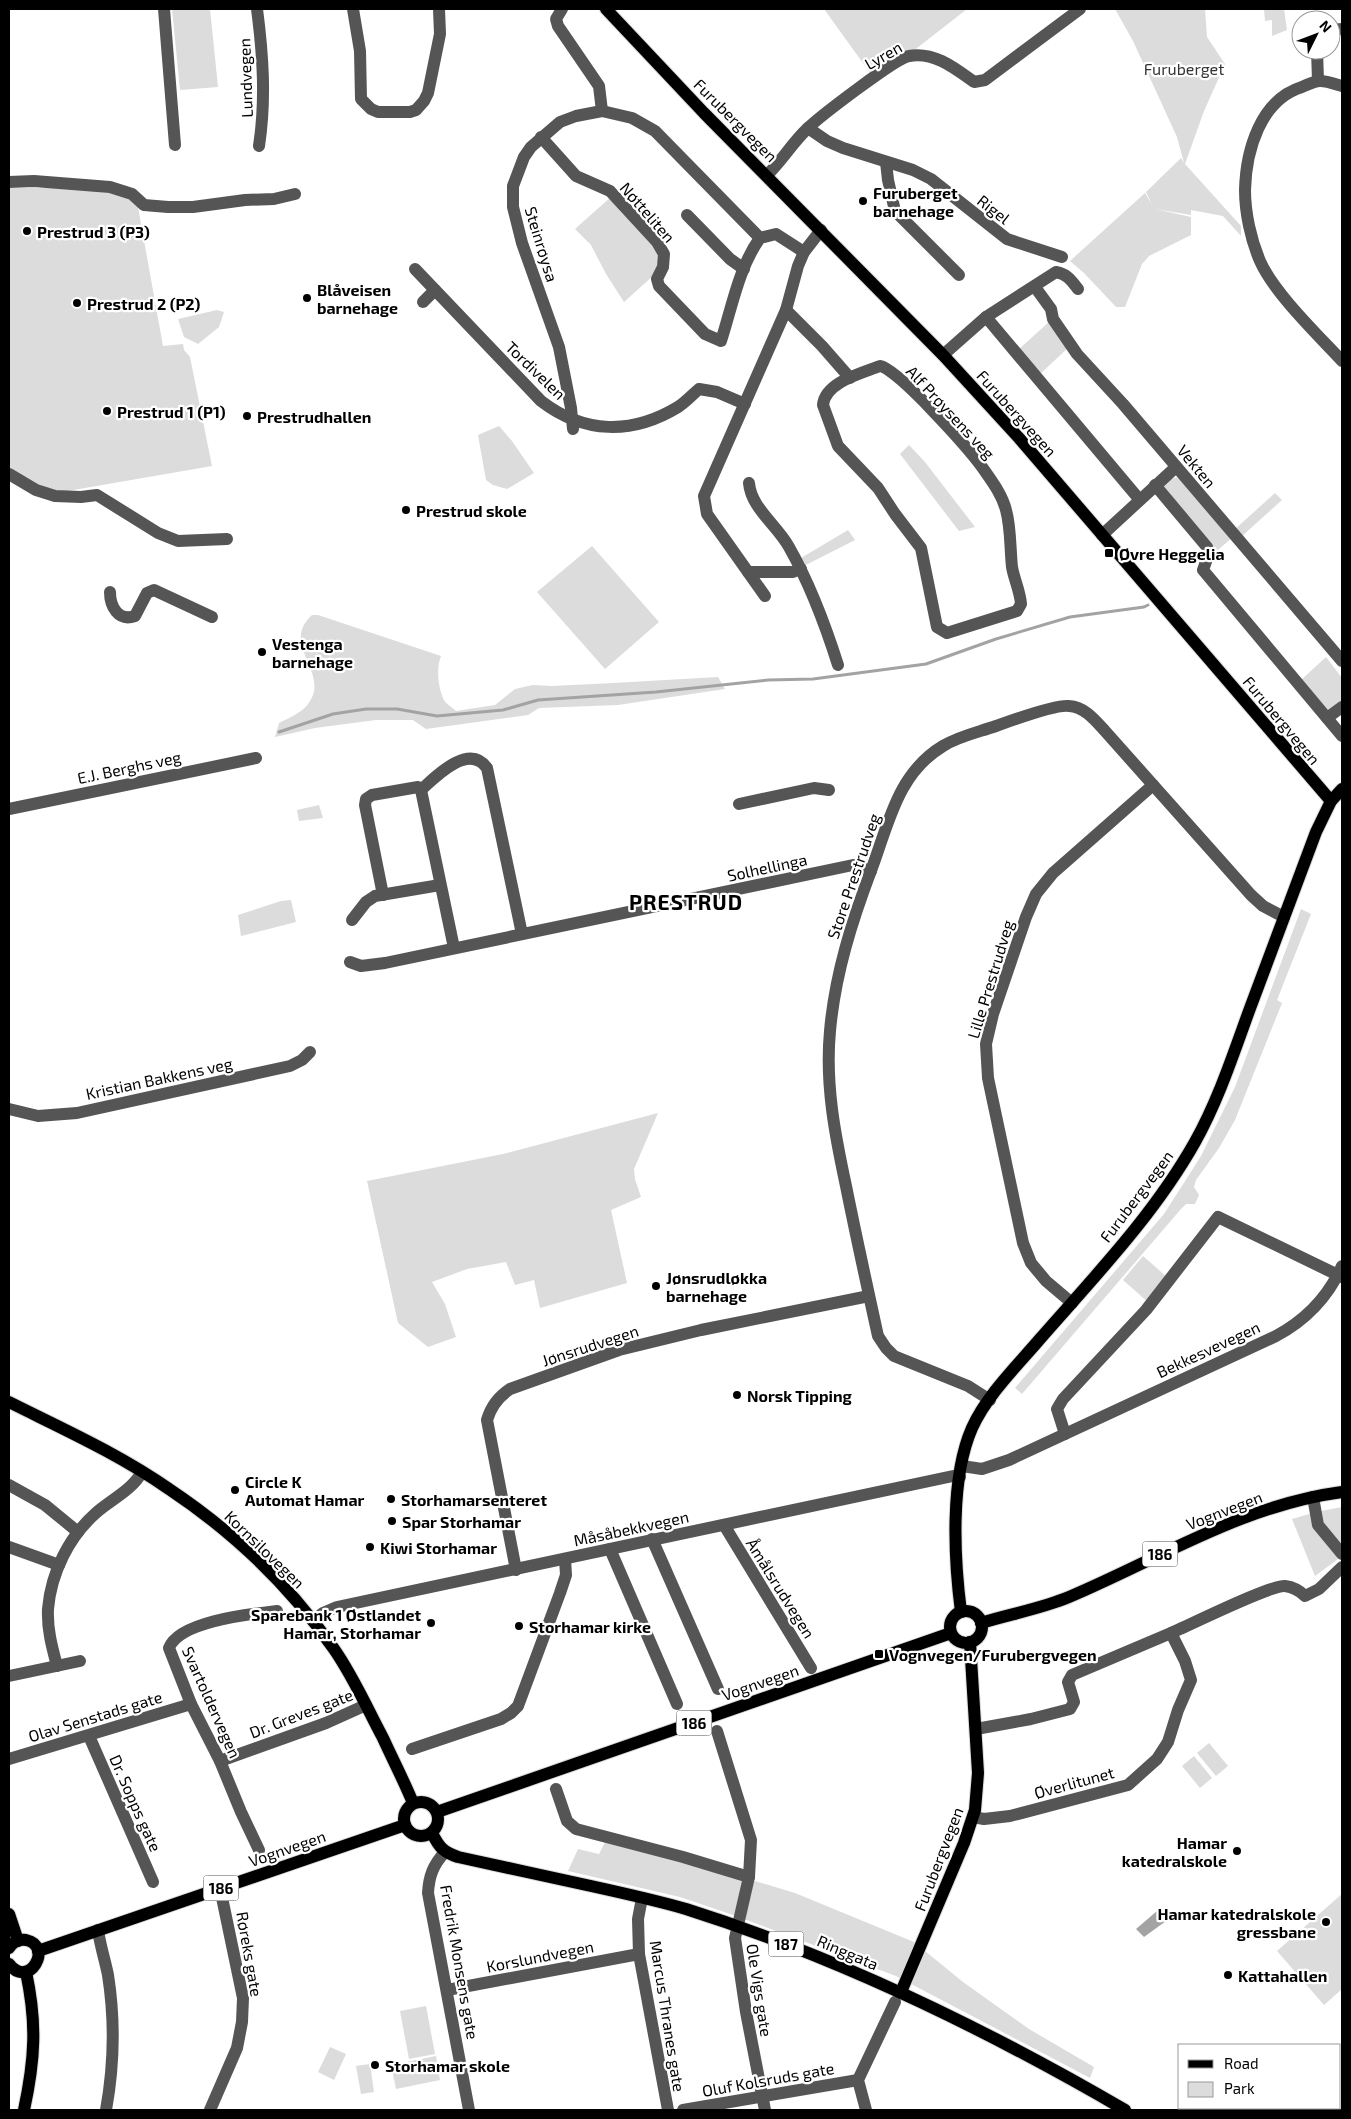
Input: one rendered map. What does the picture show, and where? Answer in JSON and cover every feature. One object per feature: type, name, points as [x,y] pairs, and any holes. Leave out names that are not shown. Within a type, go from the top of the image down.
[{"type":"main road","name":"Furubergvegen","points":[[606,9],[692,100],[943,356],[1019,438],[1321,792],[1331,801],[1316,832],[1220,1088],[1196,1140],[1178,1172],[1151,1209],[990,1400],[972,1428],[967,1442],[956,1508],[955,1568],[962,1612]]},
{"type":"main road","points":[[1331,801],[1342,789]]},
{"type":"main road","name":"Kornsilovegen","points":[[9,1402],[112,1454],[190,1503],[266,1568],[313,1621],[339,1656],[366,1705],[413,1804]]},
{"type":"main road","name":"Vognvegen","points":[[981,1623],[1062,1600],[1220,1526],[1312,1497],[1342,1492]]},
{"type":"main road","points":[[962,1612],[974,1613],[981,1623],[980,1635],[970,1642],[957,1640],[952,1633],[952,1620],[962,1612]]},
{"type":"main road","name":"Vognvegen","points":[[438,1812],[952,1633]]},
{"type":"main road","name":"Furubergvegen","points":[[898,1997],[973,1817],[978,1784],[970,1642]]},
{"type":"main road","points":[[426,1802],[438,1812],[437,1827],[432,1833],[425,1836],[417,1836],[408,1831],[405,1825],[404,1814],[413,1804],[426,1802]]},
{"type":"main road","name":"Vognvegen","points":[[38,1951],[405,1825]]},
{"type":"main road","points":[[432,1833],[440,1848],[445,1852]]},
{"type":"main road","name":"Ringgata","points":[[445,1852],[458,1857],[642,1898],[737,1926],[820,1957],[898,1997],[1008,2046],[1125,2110]]},
{"type":"main road","points":[[9,1914],[13,1944],[32,1943],[38,1951],[35,1966],[26,1972],[17,1971],[9,1964]]},
{"type":"main road","points":[[24,2110],[32,2071],[34,2038],[26,1972]]},
{"type":"street","points":[[164,9],[175,145]]},
{"type":"street","name":"Lundvegen","points":[[257,9],[264,65],[262,126],[259,146]]},
{"type":"street","points":[[352,9],[360,51],[361,99],[371,109],[378,112],[400,113],[416,110],[428,93],[440,34],[439,9]]},
{"type":"street","points":[[562,9],[556,19],[558,26],[599,86],[602,111]]},
{"type":"street","name":"Lyren","points":[[767,175],[808,128],[881,72],[908,56],[918,55],[938,59],[974,82],[985,80],[1080,9]]},
{"type":"street","points":[[1317,60],[1318,81]]},
{"type":"street","points":[[1342,86],[1318,81],[1288,92],[1273,105],[1261,122],[1253,142],[1248,162],[1246,204],[1254,244],[1261,263],[1295,310],[1342,361]]},
{"type":"street","name":"Steinrøysa","points":[[572,424],[559,347],[522,242],[513,207],[513,186],[524,157],[541,137],[560,122],[576,116],[602,111],[632,118],[655,131],[760,238]]},
{"type":"street","name":"Rigel","points":[[808,128],[827,141],[842,148],[913,170],[931,179],[1007,239],[1062,257]]},
{"type":"street","name":"Nøtteliten","points":[[541,137],[576,176],[588,183],[604,187],[620,200],[656,242],[664,254],[663,267],[657,279],[659,286],[705,334],[721,341],[744,269]]},
{"type":"street","points":[[886,162],[895,211],[959,275]]},
{"type":"street","points":[[9,182],[34,181],[110,187],[132,194],[144,205],[168,207],[193,207],[245,200],[274,199],[295,194]]},
{"type":"street","points":[[687,215],[730,259],[744,269],[760,238],[776,234],[804,252]]},
{"type":"street","points":[[765,596],[707,514],[704,496],[786,310],[798,266],[804,252],[821,230]]},
{"type":"street","name":"Tordivelen","points":[[415,269],[541,401],[572,424],[613,427],[638,425],[658,418],[680,406],[699,389],[718,392],[745,404]]},
{"type":"street","points":[[943,356],[986,317],[1056,272],[1063,273],[1078,289]]},
{"type":"street","name":"Vekten","points":[[1035,287],[1051,309],[1053,318],[1077,354],[1342,661]]},
{"type":"street","points":[[422,302],[435,290]]},
{"type":"street","points":[[786,310],[822,346],[850,378]]},
{"type":"street","points":[[986,317],[1139,499]]},
{"type":"street","name":"Alf Prøysens veg","points":[[880,366],[886,367],[926,404],[980,465],[1000,494],[1006,511],[1013,570],[1021,604],[1017,611],[947,633],[937,627],[921,548],[878,488],[838,446],[828,422],[823,405],[824,399],[832,388],[850,378],[880,366]]},
{"type":"street","points":[[1102,535],[1154,485],[1176,467]]},
{"type":"street","points":[[9,474],[36,490],[55,496],[80,497],[97,495],[158,533],[178,541],[226,539]]},
{"type":"street","points":[[749,483],[751,497],[788,545],[801,570],[823,616],[838,665]]},
{"type":"street","points":[[1154,485],[1207,547],[1209,553],[1202,570],[1342,736]]},
{"type":"street","points":[[748,572],[792,572],[801,570]]},
{"type":"street","points":[[110,592],[112,608],[116,613],[126,617],[135,616],[147,593],[154,590],[212,617]]},
{"type":"street","name":"Store Prestrudveg","points":[[990,1400],[968,1386],[894,1356],[878,1336],[834,1127],[829,1087],[829,1047],[838,973],[849,934],[871,871],[899,795],[908,778],[919,764],[944,745],[1032,715],[1068,706],[1090,715],[1251,895],[1263,906],[1284,917]]},
{"type":"street","points":[[1328,718],[1342,707]]},
{"type":"street","name":"E.J. Berghs veg","points":[[9,809],[256,758]]},
{"type":"street","points":[[421,790],[443,770],[459,760],[476,760],[487,768],[522,934]]},
{"type":"street","name":"Lille Prestrudveg","points":[[1072,1303],[1046,1281],[1031,1263],[1023,1243],[988,1078],[986,1063],[987,1034],[1026,917],[1042,885],[1053,873],[1154,785]]},
{"type":"street","points":[[383,895],[365,805],[366,799],[372,795],[413,787],[421,790]]},
{"type":"street","points":[[739,804],[814,788],[829,790]]},
{"type":"street","points":[[421,790],[454,948]]},
{"type":"street","name":"Solhellinga","points":[[350,962],[361,966],[377,964],[853,865],[871,871]]},
{"type":"street","points":[[352,920],[366,902],[375,896],[440,885]]},
{"type":"street","name":"Kristian Bakkens veg","points":[[9,1109],[38,1116],[77,1113],[290,1066],[302,1060],[310,1052]]},
{"type":"street","points":[[1065,1434],[1057,1409],[1063,1399],[1135,1321],[1218,1217],[1341,1273]]},
{"type":"street","name":"Bekkesvevegen","points":[[961,1472],[982,1469],[1009,1460],[1289,1329],[1312,1311],[1324,1298],[1341,1273]]},
{"type":"street","name":"Jønsrudvegen","points":[[516,1570],[487,1420],[493,1406],[503,1394],[510,1389],[619,1350],[700,1330],[869,1296]]},
{"type":"street","points":[[57,1666],[50,1638],[48,1610],[53,1583],[59,1565],[78,1532],[98,1511],[136,1482],[142,1472]]},
{"type":"street","name":"Måsåbekkvegen","points":[[313,1621],[323,1613],[337,1608],[953,1476],[961,1472]]},
{"type":"street","points":[[9,1485],[45,1505],[78,1532]]},
{"type":"street","points":[[1312,1497],[1318,1525],[1342,1554]]},
{"type":"street","name":"Åmålsrudvegen","points":[[724,1525],[811,1668]]},
{"type":"street","points":[[652,1539],[718,1688]]},
{"type":"street","points":[[9,1547],[59,1565]]},
{"type":"street","points":[[610,1549],[677,1704]]},
{"type":"street","points":[[412,1749],[501,1719],[518,1706],[566,1575],[565,1559]]},
{"type":"street","points":[[976,1729],[1031,1719],[1070,1709],[1074,1702],[1068,1682],[1072,1675],[1265,1591],[1284,1586],[1298,1590],[1306,1596],[1319,1589],[1342,1567]]},
{"type":"street","name":"Svartoldervegen","points":[[259,1850],[220,1761],[191,1704],[169,1648],[177,1636],[192,1629],[221,1620],[277,1611]]},
{"type":"street","name":"Øverlitunet","points":[[973,1817],[984,1819],[1010,1816],[1128,1785],[1157,1759],[1168,1742],[1178,1710],[1191,1680],[1185,1661],[1171,1633]]},
{"type":"street","points":[[9,1676],[80,1661]]},
{"type":"street","name":"Olav Senstads gate","points":[[9,1759],[191,1704]]},
{"type":"street","name":"Dr. Greves gate","points":[[220,1761],[326,1724],[366,1705]]},
{"type":"street","name":"Ole Vigs gate","points":[[717,1731],[752,1840],[750,1877],[735,1938],[766,2110]]},
{"type":"street","name":"Dr. Sopps gate","points":[[89,1736],[153,1882]]},
{"type":"street","points":[[556,1789],[566,1821],[576,1829],[750,1877]]},
{"type":"street","name":"Fredrik Monsens gate","points":[[445,1852],[435,1863],[429,1878],[428,1893],[470,2110]]},
{"type":"street","name":"Røreks gate","points":[[210,2110],[237,2048],[242,2022],[243,1998],[220,1888]]},
{"type":"street","name":"Marcus Thranes gate","points":[[642,1898],[638,1919],[639,1954],[668,2110]]},
{"type":"street","points":[[98,1930],[108,1974],[114,2042],[106,2110]]},
{"type":"street","name":"Korslundvegen","points":[[447,1990],[639,1954]]},
{"type":"street","points":[[866,2110],[858,2080],[898,1997]]},
{"type":"street","name":"Oluf Kolsruds gate","points":[[683,2110],[858,2080]]},
{"type":"green space","points":[[172,9],[210,9],[218,87],[180,90]]},
{"type":"green space","points":[[824,9],[967,9],[908,55],[873,77]]},
{"type":"green space","name":"Furuberget","points":[[1115,9],[1205,9],[1207,37],[1225,64],[1204,111],[1185,164],[1241,226],[1241,236],[1223,216],[1191,210],[1191,215],[1155,209],[1191,217],[1191,235],[1149,256],[1142,264],[1125,307],[1116,307],[1070,261],[1145,193],[1152,205],[1146,192],[1181,158],[1184,163],[1177,137],[1133,41]]},
{"type":"green space","points":[[1264,9],[1284,9],[1287,30],[1272,36],[1272,20],[1265,21]]},
{"type":"green space","points":[[9,188],[61,188],[113,193],[126,196],[138,207],[163,346],[183,344],[184,350],[190,357],[212,466],[62,492],[41,486],[9,468]]},
{"type":"green space","points":[[612,196],[655,245],[661,258],[654,275],[624,302],[606,274],[591,245],[575,229]]},
{"type":"green space","points":[[217,310],[224,312],[219,327],[198,344],[184,337],[178,319]]},
{"type":"green space","points":[[1050,321],[1069,347],[1040,374],[1018,350]]},
{"type":"green space","points":[[499,426],[534,473],[507,489],[493,485],[486,480],[478,435]]},
{"type":"green space","points":[[909,445],[925,462],[975,527],[959,531],[900,454]]},
{"type":"green space","points":[[1178,477],[1233,537],[1212,555],[1161,488],[1171,479]]},
{"type":"green space","points":[[1275,493],[1282,500],[1241,537],[1234,530]]},
{"type":"green space","points":[[848,530],[855,540],[800,568],[796,561]]},
{"type":"green space","points":[[592,546],[659,622],[605,669],[537,592]]},
{"type":"green space","points":[[312,615],[318,615],[441,656],[438,672],[440,690],[445,701],[456,711],[495,705],[515,689],[533,685],[552,686],[718,677],[725,689],[618,705],[539,708],[528,715],[426,729],[413,720],[376,720],[315,728],[275,737],[279,723],[304,708],[310,701],[314,690],[314,679],[302,647],[301,637],[304,626]]},
{"type":"green space","points":[[1326,657],[1342,678],[1342,702],[1329,711],[1300,681]]},
{"type":"green space","points":[[319,805],[323,818],[299,821],[297,810]]},
{"type":"green space","points":[[291,900],[296,922],[241,936],[238,915],[281,901]]},
{"type":"green space","points":[[1301,909],[1311,914],[1277,1000],[1282,1003],[1235,1120],[1219,1148],[1196,1180],[1194,1187],[1199,1195],[1195,1204],[1186,1204],[1181,1209],[1022,1394],[1015,1388],[1164,1214],[1201,1156],[1235,1087]]},
{"type":"green space","points":[[658,1113],[634,1169],[641,1197],[611,1210],[627,1283],[540,1308],[534,1280],[515,1285],[506,1262],[467,1269],[432,1282],[445,1304],[456,1337],[428,1347],[398,1323],[367,1181],[503,1154]]},
{"type":"green space","points":[[1143,1256],[1168,1278],[1149,1303],[1123,1280]]},
{"type":"green space","points":[[1342,1507],[1342,1556],[1315,1576],[1292,1519]]},
{"type":"green space","points":[[1209,1743],[1228,1766],[1216,1776],[1197,1753]]},
{"type":"green space","points":[[1194,1756],[1212,1778],[1200,1788],[1182,1766]]},
{"type":"green space","points":[[605,1842],[679,1858],[795,1893],[914,1942],[963,1982],[1029,2029],[1094,2067],[1090,2078],[896,1976],[680,1897],[568,1871],[578,1849],[599,1854]]},
{"type":"green space","name":"Hamar katedralskole gressbane","points":[[1342,1894],[1342,1989],[1324,2005],[1277,1951]]},
{"type":"green space","name":"Storhamar skole","points":[[426,2006],[435,2054],[409,2059],[400,2011]]},
{"type":"green space","points":[[330,2047],[346,2054],[334,2080],[318,2072]]},
{"type":"green space","points":[[436,2056],[440,2080],[396,2089],[391,2065]]},
{"type":"green space","points":[[370,2064],[374,2092],[361,2094],[356,2066]]},
{"type":"shaded area","points":[[1157,1911],[1166,1921],[1144,1937],[1136,1929]]},
{"type":"waterway","points":[[279,732],[333,714],[366,709],[397,709],[437,716],[503,710],[538,700],[656,692],[768,680],[813,679],[926,664],[996,639],[1070,617],[1148,605]]},
{"type":"place","name":"Furuberget barnehage","points":[[863,201]]},
{"type":"place","name":"Prestrud 3 (P3)","points":[[27,231]]},
{"type":"place","name":"Blåveisen barnehage","points":[[307,298]]},
{"type":"place","name":"Prestrud 2 (P2)","points":[[77,303]]},
{"type":"place","name":"Prestrud 1 (P1)","points":[[107,411]]},
{"type":"place","name":"Prestrudhallen","points":[[247,416]]},
{"type":"place","name":"Prestrud skole","points":[[406,510]]},
{"type":"place","name":"Øvre Heggelia","points":[[1109,553]]},
{"type":"place","name":"Vestenga barnehage","points":[[262,652]]},
{"type":"place","name":"Jønsrudløkka barnehage","points":[[656,1286]]},
{"type":"place","name":"Norsk Tipping","points":[[737,1395]]},
{"type":"place","name":"Circle K Automat Hamar","points":[[235,1490]]},
{"type":"place","name":"Storhamarsenteret","points":[[391,1499]]},
{"type":"place","name":"Spar Storhamar","points":[[392,1521]]},
{"type":"place","name":"Kiwi Storhamar","points":[[370,1547]]},
{"type":"place","name":"Sparebank 1 Østlandet Hamar, Storhamar","points":[[431,1623]]},
{"type":"place","name":"Storhamar kirke","points":[[519,1626]]},
{"type":"place","name":"Vognvegen/Furubergvegen","points":[[879,1654]]},
{"type":"place","name":"Hamar katedralskole","points":[[1237,1851]]},
{"type":"place","name":"Hamar katedralskole gressbane","points":[[1326,1922]]},
{"type":"place","name":"Kattahallen","points":[[1228,1975]]},
{"type":"place","name":"Storhamar skole","points":[[375,2065]]},
{"type":"district","name":"PRESTRUD","points":[[686,901]]}]
